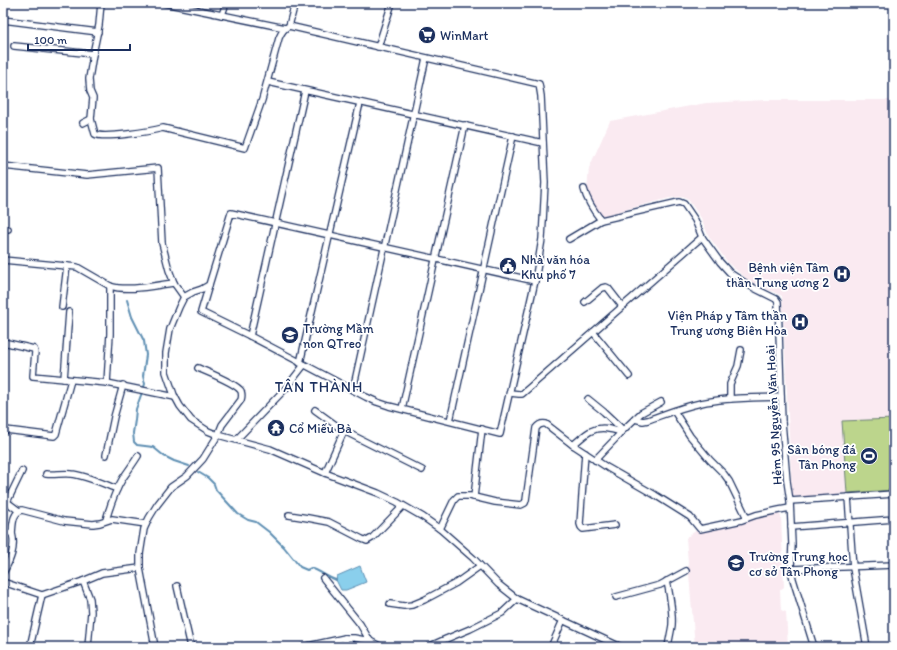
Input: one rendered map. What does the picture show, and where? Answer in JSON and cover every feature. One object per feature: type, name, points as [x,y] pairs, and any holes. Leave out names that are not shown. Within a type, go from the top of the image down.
[{"type":"street","points":[[101,3],[98,32],[89,79],[90,91],[93,98],[91,119],[96,136],[138,133],[163,128],[245,148],[268,82],[279,38],[287,27],[294,3]]},
{"type":"street","points":[[164,3],[287,27],[539,84],[541,96],[545,183],[542,239],[535,281],[500,434],[377,402],[201,312],[231,213],[535,281]]},
{"type":"street","points":[[222,15],[226,3]]},
{"type":"street","points":[[378,47],[392,3]]},
{"type":"street","points":[[3,20],[98,32]]},
{"type":"street","points":[[14,46],[93,54]]},
{"type":"street","points":[[353,390],[426,58]]},
{"type":"street","points":[[268,82],[543,142]]},
{"type":"street","points":[[250,336],[305,91]]},
{"type":"street","points":[[237,439],[286,388],[302,364],[360,102]]},
{"type":"street","points":[[83,123],[91,119]]},
{"type":"street","points":[[402,409],[464,125]]},
{"type":"street","points":[[450,421],[513,136]]},
{"type":"street","points":[[3,166],[87,175],[158,168],[162,242],[174,283],[184,297]]},
{"type":"street","points":[[569,239],[601,220],[590,205],[584,189]]},
{"type":"street","name":"Hẻm 95 Nguyễn Văn Hoài","points":[[601,220],[679,202],[682,203],[695,220],[702,237],[730,273],[750,286],[776,299],[778,302],[782,422],[790,501],[791,569],[814,647]]},
{"type":"street","points":[[510,393],[522,394],[702,237]]},
{"type":"street","points":[[3,260],[77,267],[116,288],[174,283]]},
{"type":"street","points":[[62,307],[67,266]]},
{"type":"street","points":[[209,285],[184,297],[170,329],[166,354],[166,372],[174,397],[191,420],[208,431],[270,449],[325,473],[378,493],[403,506],[423,517],[440,529],[498,584],[517,599],[621,647]]},
{"type":"street","points":[[107,383],[110,334],[110,286]]},
{"type":"street","points":[[586,302],[602,288],[606,287],[622,306]]},
{"type":"street","points":[[64,379],[69,312]]},
{"type":"street","points":[[593,332],[629,376]]},
{"type":"street","points":[[3,342],[34,349],[33,376],[123,385],[174,397]]},
{"type":"street","points":[[730,399],[730,384],[738,366],[741,350]]},
{"type":"street","points":[[155,647],[140,568],[142,537],[146,524],[153,511],[171,487],[187,476],[203,459],[218,435],[222,425],[242,396],[241,391],[236,387],[223,379],[198,368]]},
{"type":"street","points":[[6,430],[54,436],[56,434],[70,380]]},
{"type":"street","points":[[106,455],[123,385]]},
{"type":"street","points":[[635,419],[643,421],[648,420],[702,403],[730,399],[781,397]]},
{"type":"street","points":[[588,399],[604,412],[622,431]]},
{"type":"street","points":[[595,460],[641,413],[661,402]]},
{"type":"street","points":[[315,410],[344,431],[422,470]]},
{"type":"street","points":[[674,411],[690,436],[729,481],[746,518]]},
{"type":"street","points":[[440,529],[454,500],[458,496],[474,497],[495,502],[521,505],[525,503],[536,428],[538,425],[542,424],[546,424],[595,460],[690,517],[700,529],[790,508]]},
{"type":"street","points":[[573,445],[591,431],[601,428],[622,431]]},
{"type":"street","points":[[474,497],[482,429]]},
{"type":"street","points":[[325,473],[344,431]]},
{"type":"street","points":[[585,453],[581,527],[583,529],[615,525]]},
{"type":"street","points":[[106,520],[117,490],[138,456]]},
{"type":"street","points":[[22,471],[5,500],[19,511],[22,510],[64,521],[92,524],[117,519],[146,524]]},
{"type":"street","points":[[46,474],[74,474],[99,482],[117,490]]},
{"type":"street","points":[[790,501],[894,494]]},
{"type":"street","points":[[848,497],[853,566],[867,647]]},
{"type":"street","points":[[288,515],[329,522],[367,541],[372,538],[403,506]]},
{"type":"street","points":[[3,573],[12,554],[14,543],[12,533],[14,517],[19,511]]},
{"type":"street","points":[[791,527],[894,519]]},
{"type":"street","points":[[3,532],[12,533]]},
{"type":"street","points":[[791,569],[894,564]]},
{"type":"street","points":[[390,604],[404,606],[412,605],[424,600],[456,583],[480,566]]},
{"type":"street","points":[[4,584],[42,595],[102,573],[140,568]]},
{"type":"street","points":[[616,597],[653,587],[686,571]]},
{"type":"street","points":[[323,578],[360,624],[370,641]]},
{"type":"street","points":[[83,581],[90,599],[91,612],[88,647]]},
{"type":"street","points":[[667,581],[672,616],[668,647]]},
{"type":"street","points":[[177,586],[191,647]]},
{"type":"street","points":[[30,647],[42,595]]},
{"type":"street","points":[[428,647],[502,613],[517,599]]},
{"type":"street","points":[[551,647],[563,620]]},
{"type":"street","points":[[345,638],[346,647]]},
{"type":"street","points":[[303,647],[345,638],[354,638],[370,641],[382,647]]},
{"type":"shaded area","points":[[766,100],[894,100],[894,419],[842,422],[847,493],[797,497],[793,496],[792,494],[782,296],[748,280],[729,264],[709,237],[701,218],[687,198],[670,198],[601,216],[590,202],[587,190],[589,168],[610,121],[706,103]]},
{"type":"shaded area","name":"Trường Trung học cơ sở Tân Phong","points":[[777,512],[781,516],[784,587],[780,590],[781,610],[786,612],[788,647],[695,647],[686,538],[698,529],[700,532],[750,521],[753,517]]},
{"type":"green space","name":"Sân bóng đá Tân Phong","points":[[894,419],[894,490],[847,493],[842,421]]},
{"type":"water","points":[[360,566],[366,582],[346,590],[341,590],[336,580],[337,576]]},
{"type":"waterway","points":[[127,300],[132,317],[144,341],[146,355],[143,376],[145,384],[136,409],[133,433],[134,442],[137,445],[153,447],[164,456],[189,466]]},
{"type":"waterway","points":[[198,472],[214,484],[216,490],[238,514],[248,520],[256,522],[269,532],[284,547],[300,567],[307,570],[311,568],[336,580]]},
{"type":"place","name":"WinMart","points":[[427,35]]},
{"type":"place","name":"Nhà văn hóa Khu phố 7","points":[[508,266]]},
{"type":"place","name":"Bệnh viện Tâm thần Trung ương 2","points":[[842,274]]},
{"type":"place","name":"Viện Pháp y Tâm thần Trung ương Biên Hòa","points":[[800,322]]},
{"type":"place","name":"Trường Mầm non QTreo","points":[[290,335]]},
{"type":"place","name":"Cổ Miếu Bà","points":[[276,428]]},
{"type":"place","name":"Sân bóng đá Tân Phong","points":[[869,456]]},
{"type":"place","name":"Trường Trung học cơ sở Tân Phong","points":[[736,563]]},
{"type":"district","name":"TÂN THÀNH","points":[[319,387]]}]
